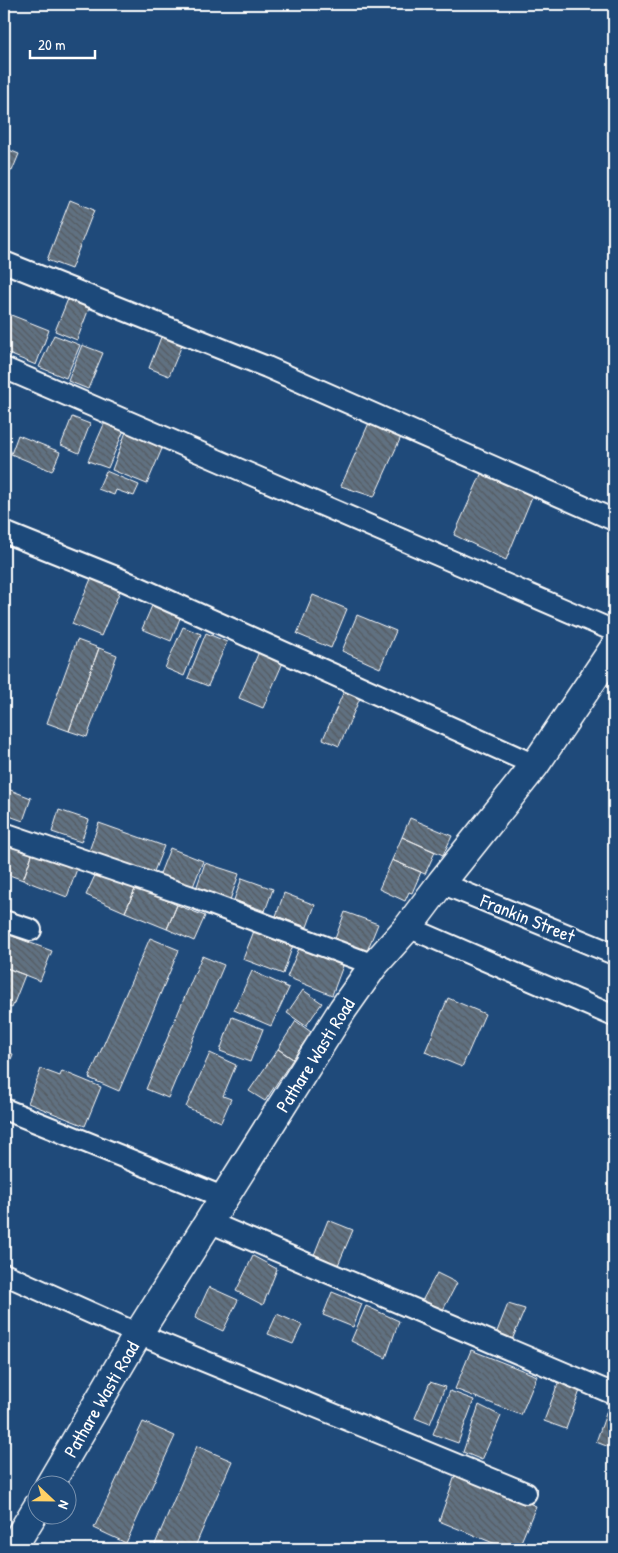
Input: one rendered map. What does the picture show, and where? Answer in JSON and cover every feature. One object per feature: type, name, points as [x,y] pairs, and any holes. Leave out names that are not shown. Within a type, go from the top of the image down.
[{"type":"street","points":[[4,262],[267,368],[614,520]]},
{"type":"street","points":[[4,368],[614,631]]},
{"type":"street","points":[[4,532],[116,577],[535,765]]},
{"type":"street","name":"Pathare Wasti Road","points":[[56,1476],[138,1334],[343,1009],[374,965],[408,928],[441,883],[535,765],[614,648]]},
{"type":"street","points":[[4,833],[192,897],[374,965]]},
{"type":"street","name":"Frankin Street","points":[[441,883],[614,954]]},
{"type":"street","points":[[4,921],[31,930]]},
{"type":"street","points":[[408,928],[614,1016]]},
{"type":"street","points":[[4,1109],[225,1198]]},
{"type":"street","points":[[209,1222],[614,1394]]},
{"type":"street","points":[[4,1274],[138,1334],[526,1493]]},
{"type":"street","points":[[10,1549],[28,1522]]},
{"type":"building","points":[[4,148],[19,154],[12,171],[4,167]]},
{"type":"building","points":[[70,200],[94,210],[71,269],[47,260]]},
{"type":"building","points":[[70,294],[91,303],[77,340],[55,331]]},
{"type":"building","points":[[6,313],[49,330],[36,365],[4,352],[4,320]]},
{"type":"building","points":[[163,332],[184,340],[169,376],[149,368]]},
{"type":"building","points":[[54,335],[80,345],[66,378],[39,367]]},
{"type":"building","points":[[82,345],[103,353],[88,389],[68,381]]},
{"type":"building","points":[[72,417],[90,424],[79,453],[61,445]]},
{"type":"building","points":[[105,422],[124,430],[108,468],[88,461]]},
{"type":"building","points":[[369,423],[401,437],[374,497],[341,486]]},
{"type":"building","points":[[127,429],[164,444],[147,484],[112,470]]},
{"type":"building","points":[[18,435],[60,452],[52,471],[11,454]]},
{"type":"building","points":[[483,470],[534,492],[506,560],[454,535]]},
{"type":"building","points":[[106,471],[139,485],[134,496],[116,490],[114,495],[98,489]]},
{"type":"building","points":[[93,574],[122,586],[101,636],[72,624]]},
{"type":"building","points":[[313,595],[347,609],[331,648],[297,634]]},
{"type":"building","points":[[154,601],[182,613],[171,641],[142,629]]},
{"type":"building","points":[[357,615],[396,631],[380,668],[342,651]]},
{"type":"building","points":[[183,627],[201,634],[184,676],[165,668]]},
{"type":"building","points":[[206,633],[227,642],[208,686],[188,678]]},
{"type":"building","points":[[77,640],[99,648],[69,731],[47,723]]},
{"type":"building","points":[[261,647],[285,658],[263,708],[239,698]]},
{"type":"building","points":[[99,648],[117,655],[87,737],[69,731]]},
{"type":"building","points":[[344,691],[360,698],[339,746],[323,739]]},
{"type":"building","points":[[5,788],[31,798],[23,821],[4,814]]},
{"type":"building","points":[[59,810],[89,820],[81,842],[52,832]]},
{"type":"building","points":[[410,818],[452,836],[443,855],[402,837]]},
{"type":"building","points":[[99,823],[164,846],[153,874],[89,851]]},
{"type":"building","points":[[402,837],[435,852],[425,874],[392,860]]},
{"type":"building","points":[[4,838],[10,840],[4,857]]},
{"type":"building","points":[[10,840],[34,849],[23,880],[4,873],[4,857]]},
{"type":"building","points":[[170,848],[203,861],[192,889],[159,876]]},
{"type":"building","points":[[34,849],[78,866],[67,897],[23,880]]},
{"type":"building","points":[[392,860],[421,872],[412,893],[409,892],[405,901],[379,889]]},
{"type":"building","points":[[205,863],[239,874],[230,900],[196,889]]},
{"type":"building","points":[[97,871],[136,887],[125,912],[86,895]]},
{"type":"building","points":[[242,878],[273,889],[265,911],[234,900]]},
{"type":"building","points":[[136,887],[177,905],[167,929],[125,912]]},
{"type":"building","points":[[284,893],[315,905],[307,927],[276,916]]},
{"type":"building","points":[[177,905],[205,916],[194,941],[167,929]]},
{"type":"building","points":[[345,912],[378,924],[365,956],[333,944]]},
{"type":"building","points":[[254,931],[293,945],[283,974],[243,959]]},
{"type":"building","points":[[4,933],[52,951],[40,981],[4,967]]},
{"type":"building","points":[[150,938],[179,950],[119,1091],[89,1078]]},
{"type":"building","points":[[300,946],[344,963],[332,995],[287,977]]},
{"type":"building","points":[[202,956],[224,965],[168,1098],[146,1089]]},
{"type":"building","points":[[4,967],[25,975],[12,1008],[4,1005]]},
{"type":"building","points":[[252,971],[289,988],[271,1026],[234,1010]]},
{"type":"building","points":[[303,990],[322,1003],[306,1026],[287,1013]]},
{"type":"building","points":[[448,998],[485,1014],[462,1067],[425,1052]]},
{"type":"building","points":[[232,1017],[263,1029],[250,1062],[220,1051]]},
{"type":"building","points":[[296,1021],[311,1032],[293,1059],[278,1049]]},
{"type":"building","points":[[278,1049],[293,1059],[265,1101],[249,1091]]},
{"type":"building","points":[[4,1051],[13,1054],[4,1078]]},
{"type":"building","points":[[210,1053],[236,1065],[223,1096],[231,1099],[221,1122],[186,1107]]},
{"type":"building","points":[[41,1069],[60,1076],[62,1071],[101,1087],[85,1126],[28,1103]]},
{"type":"building","points":[[328,1220],[353,1230],[338,1265],[314,1255]]},
{"type":"building","points":[[253,1256],[277,1269],[263,1305],[236,1291]]},
{"type":"building","points":[[437,1273],[457,1283],[443,1310],[422,1301]]},
{"type":"building","points":[[209,1287],[238,1300],[223,1331],[195,1318]]},
{"type":"building","points":[[332,1292],[362,1304],[353,1327],[323,1315]]},
{"type":"building","points":[[508,1304],[525,1309],[512,1340],[496,1334]]},
{"type":"building","points":[[366,1306],[399,1321],[386,1358],[351,1341]]},
{"type":"building","points":[[277,1314],[302,1325],[293,1344],[268,1334]]},
{"type":"building","points":[[471,1350],[537,1376],[521,1415],[455,1389]]},
{"type":"building","points":[[560,1378],[582,1385],[566,1429],[544,1421]]},
{"type":"building","points":[[430,1382],[445,1387],[430,1424],[415,1418]]},
{"type":"building","points":[[450,1391],[474,1400],[458,1443],[433,1434]]},
{"type":"building","points":[[479,1405],[501,1416],[482,1460],[463,1452]]},
{"type":"building","points":[[609,1405],[614,1406],[614,1442],[612,1448],[596,1442]]},
{"type":"building","points":[[143,1422],[175,1436],[126,1543],[94,1528]]},
{"type":"building","points":[[197,1446],[232,1461],[194,1549],[153,1549]]},
{"type":"building","points":[[456,1473],[536,1506],[518,1549],[508,1549],[439,1521]]}]
